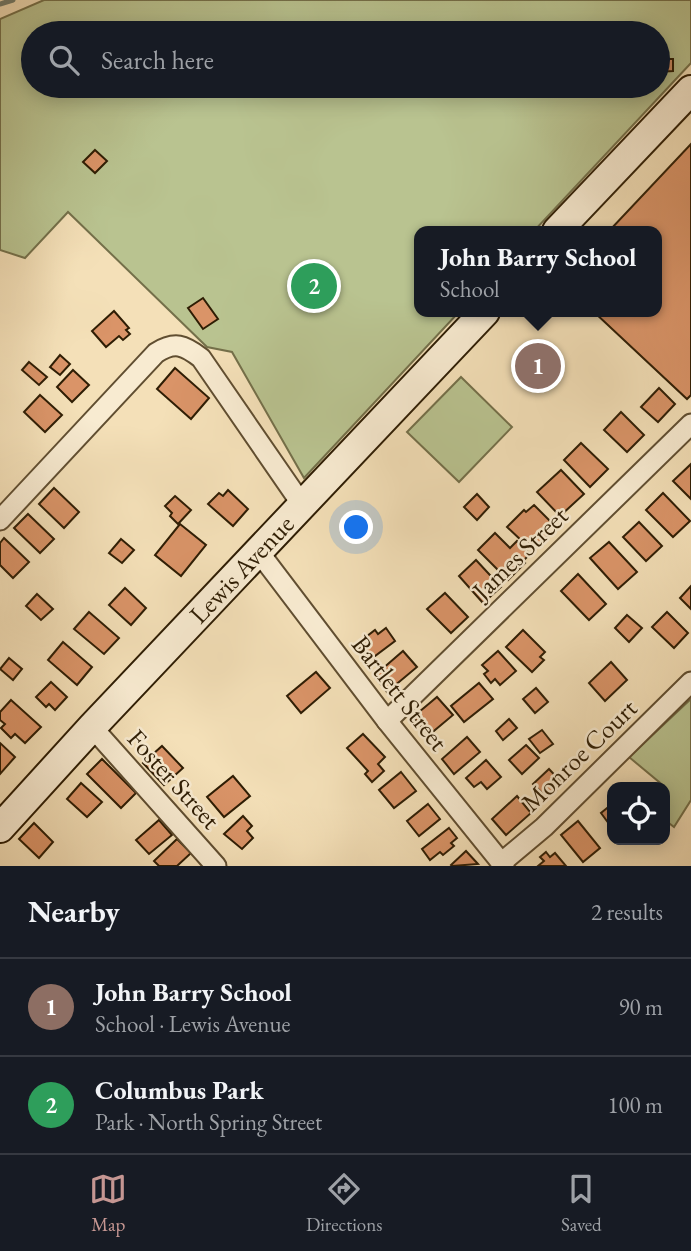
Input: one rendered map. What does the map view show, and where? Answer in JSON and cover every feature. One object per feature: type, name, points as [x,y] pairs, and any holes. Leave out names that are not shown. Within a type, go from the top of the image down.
[{"type":"main road","points":[[562,226],[691,90]]},
{"type":"main road","name":"Lewis Avenue","points":[[0,828],[92,727],[480,317]]},
{"type":"street","points":[[0,520],[156,354],[167,346],[180,345],[201,358],[303,506]]},
{"type":"street","name":"James Street","points":[[387,720],[691,424]]},
{"type":"street","name":"Bartlett Street","points":[[258,551],[387,720],[503,865]]},
{"type":"street","name":"Monroe Court","points":[[503,865],[691,682]]},
{"type":"street","name":"Foster Street","points":[[92,727],[216,866]]},
{"type":"green space","points":[[44,0],[691,0],[691,63],[670,85],[670,21],[21,21],[21,98],[658,98],[539,226],[414,226],[414,317],[454,317],[304,478],[232,352],[207,347],[68,212],[25,258],[0,250],[0,19]]},
{"type":"green space","points":[[461,377],[512,427],[459,482],[407,432]]},
{"type":"green space","points":[[691,699],[691,800],[674,827],[670,824],[670,782],[659,782],[629,757]]},
{"type":"building","points":[[670,59],[673,59],[673,71],[670,71]]},
{"type":"building","points":[[691,144],[691,395],[687,399],[599,317],[662,317],[662,226],[614,226]]},
{"type":"building","points":[[95,150],[107,161],[95,173],[83,162]]},
{"type":"building","points":[[203,298],[218,319],[203,329],[188,308]]},
{"type":"building","points":[[114,311],[129,328],[126,330],[130,334],[123,340],[119,336],[106,347],[92,331]]},
{"type":"building","points":[[60,355],[70,364],[60,375],[50,367]]},
{"type":"building","points":[[29,362],[47,377],[39,385],[22,370]]},
{"type":"building","points":[[175,368],[209,398],[191,419],[157,389]]},
{"type":"building","points":[[73,370],[89,385],[72,402],[57,387]]},
{"type":"building","points":[[659,388],[675,404],[658,422],[641,407]]},
{"type":"building","points":[[40,395],[62,415],[45,432],[24,412]]},
{"type":"building","points":[[621,412],[644,435],[627,452],[604,430]]},
{"type":"building","points":[[581,443],[608,469],[590,487],[564,460]]},
{"type":"building","points":[[691,464],[691,499],[673,481]]},
{"type":"building","points":[[561,470],[584,494],[560,516],[537,492]]},
{"type":"building","points":[[54,488],[79,512],[64,528],[39,504]]},
{"type":"building","points":[[228,490],[248,509],[233,526],[208,504],[219,493],[223,496]]},
{"type":"building","points":[[663,493],[690,521],[673,537],[646,510]]},
{"type":"building","points":[[477,494],[489,507],[477,520],[464,507]]},
{"type":"building","points":[[175,496],[191,510],[178,524],[165,506]]},
{"type":"building","points":[[534,505],[553,524],[546,531],[549,535],[534,549],[507,527],[524,510],[526,512]]},
{"type":"building","points":[[28,514],[54,539],[40,553],[14,528]]},
{"type":"building","points":[[639,522],[662,546],[646,561],[623,537]]},
{"type":"building","points":[[180,524],[206,545],[181,576],[155,555]]},
{"type":"building","points":[[495,533],[510,548],[517,541],[530,554],[508,580],[478,550]]},
{"type":"building","points":[[4,538],[29,562],[13,578],[0,565],[0,543]]},
{"type":"building","points":[[121,539],[134,550],[122,563],[109,553]]},
{"type":"building","points":[[609,542],[637,572],[618,589],[590,558]]},
{"type":"building","points":[[476,560],[501,587],[483,603],[459,576]]},
{"type":"building","points":[[578,574],[606,604],[589,620],[561,591]]},
{"type":"building","points":[[691,586],[691,609],[680,598]]},
{"type":"building","points":[[125,588],[146,608],[131,625],[109,605]]},
{"type":"building","points":[[445,593],[468,617],[451,633],[427,609]]},
{"type":"building","points":[[37,594],[53,609],[41,620],[26,606]]},
{"type":"building","points":[[89,612],[119,638],[104,654],[74,629]]},
{"type":"building","points":[[667,612],[688,633],[674,648],[652,627]]},
{"type":"building","points":[[627,615],[642,628],[629,642],[615,628]]},
{"type":"building","points":[[386,628],[395,641],[367,662],[358,650],[365,644],[362,640],[375,630],[378,634]]},
{"type":"building","points":[[523,630],[545,652],[540,657],[544,660],[532,672],[506,647]]},
{"type":"building","points":[[63,642],[92,667],[77,685],[48,660]]},
{"type":"building","points":[[403,651],[417,667],[387,692],[374,676]]},
{"type":"building","points":[[498,651],[516,671],[500,685],[495,679],[491,683],[484,674],[488,671],[482,665]]},
{"type":"building","points":[[9,658],[22,669],[13,680],[0,669]]},
{"type":"building","points":[[611,662],[627,680],[605,701],[589,683]]},
{"type":"building","points":[[316,672],[330,688],[301,713],[287,696]]},
{"type":"building","points":[[51,682],[67,697],[55,710],[49,704],[46,707],[36,697]]},
{"type":"building","points":[[479,683],[493,699],[464,722],[451,706]]},
{"type":"building","points":[[536,688],[548,702],[535,713],[523,699]]},
{"type":"building","points":[[437,697],[453,715],[429,735],[413,717]]},
{"type":"building","points":[[11,700],[41,727],[25,743],[15,734],[11,738],[1,728],[5,724],[0,720],[0,712]]},
{"type":"building","points":[[509,719],[517,728],[503,740],[496,731]]},
{"type":"building","points":[[542,730],[553,744],[540,753],[529,739]]},
{"type":"building","points":[[363,734],[385,757],[378,764],[384,771],[372,782],[365,774],[368,771],[347,748]]},
{"type":"building","points":[[467,737],[480,752],[454,774],[442,759]]},
{"type":"building","points":[[0,743],[15,757],[0,774]]},
{"type":"building","points":[[526,745],[539,758],[522,774],[509,760]]},
{"type":"building","points":[[162,746],[183,768],[164,785],[143,763]]},
{"type":"building","points":[[102,759],[136,793],[121,808],[87,774]]},
{"type":"building","points":[[486,760],[501,777],[487,789],[481,782],[474,787],[466,778]]},
{"type":"building","points":[[549,769],[563,784],[547,798],[533,784]]},
{"type":"building","points":[[401,772],[416,791],[394,808],[379,790]]},
{"type":"building","points":[[233,776],[250,796],[224,817],[207,797]]},
{"type":"building","points":[[81,783],[102,802],[87,817],[67,799]]},
{"type":"building","points":[[517,796],[531,813],[506,835],[492,819]]},
{"type":"building","points":[[428,804],[440,819],[419,836],[407,821]]},
{"type":"building","points":[[607,808],[607,821],[601,813]]},
{"type":"building","points":[[243,816],[252,826],[247,831],[253,838],[242,849],[224,834]]},
{"type":"building","points":[[159,820],[172,835],[149,854],[136,840]]},
{"type":"building","points":[[578,821],[600,848],[583,862],[561,835]]},
{"type":"building","points":[[34,823],[53,842],[39,858],[19,839]]},
{"type":"building","points":[[449,828],[457,838],[451,843],[454,846],[443,855],[440,852],[430,860],[422,849]]},
{"type":"building","points":[[177,839],[191,853],[177,866],[159,866],[154,861]]},
{"type":"building","points":[[466,851],[478,864],[451,865]]},
{"type":"building","points":[[546,852],[550,857],[555,853],[566,866],[538,866],[544,861],[540,857]]},
{"type":"waterway","points":[[0,4],[13,0]]},
{"type":"place","name":"Columbus Park","points":[[314,286]]},
{"type":"place","name":"John Barry School","points":[[538,366]]}]
